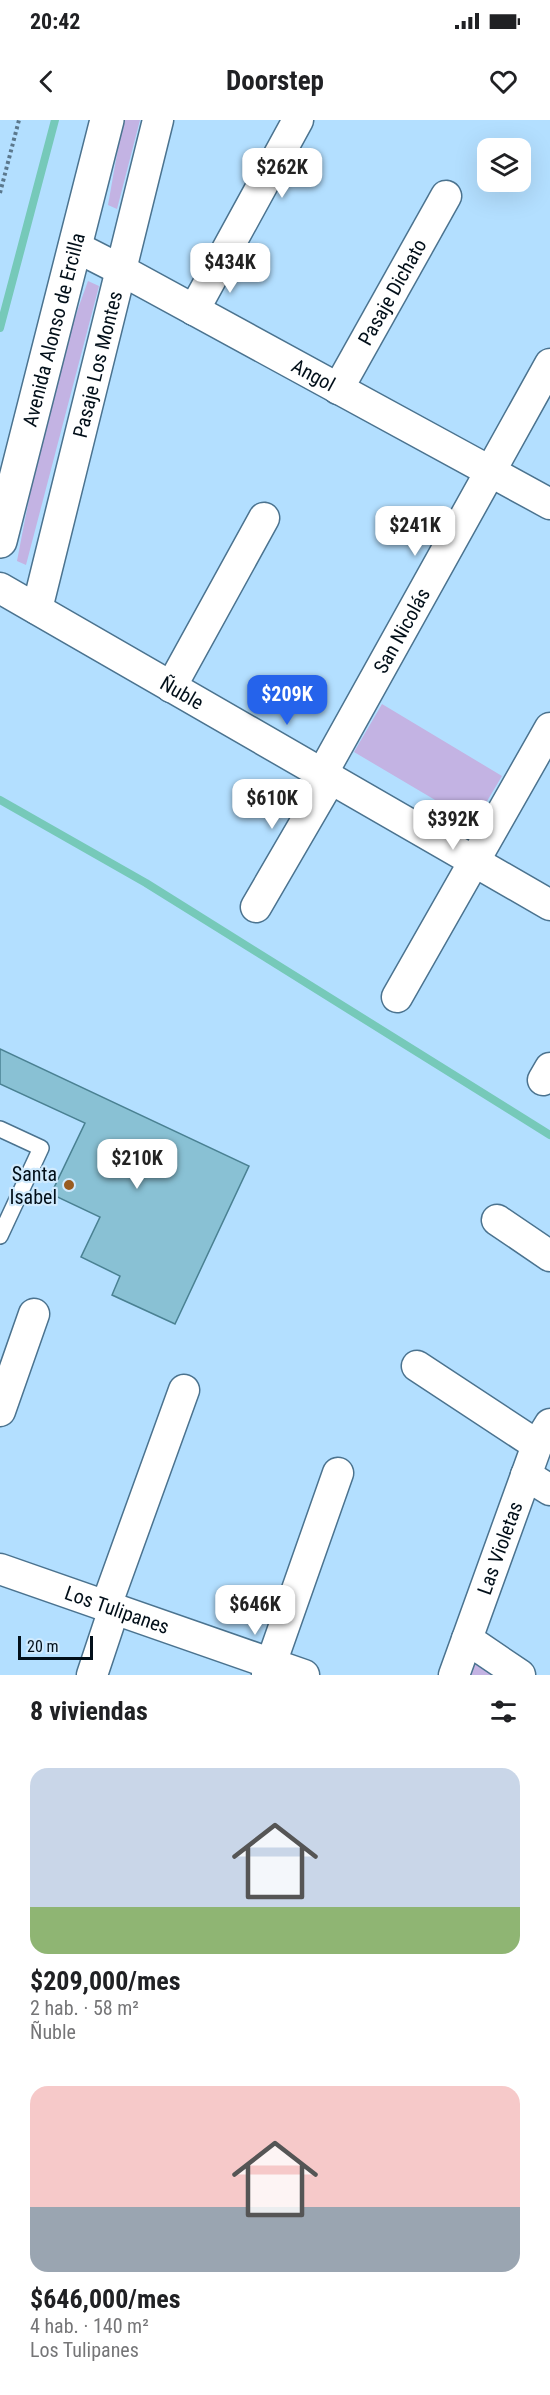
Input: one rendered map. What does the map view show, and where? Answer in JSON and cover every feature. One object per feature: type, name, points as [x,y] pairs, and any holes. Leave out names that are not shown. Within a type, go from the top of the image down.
[{"type":"main road","name":"Avenida Alonso de Ercilla","points":[[0,541],[107,120]]},
{"type":"street","name":"Pasaje Los Montes","points":[[37,609],[158,120]]},
{"type":"street","points":[[194,310],[298,120]]},
{"type":"street","name":"Pasaje Dichato","points":[[338,389],[446,196]]},
{"type":"street","name":"Angol","points":[[74,246],[550,504]]},
{"type":"street","name":"San Nicolás","points":[[256,907],[490,471],[550,364]]},
{"type":"street","points":[[171,687],[264,518]]},
{"type":"street","name":"Ñuble","points":[[0,588],[550,905]]},
{"type":"street","points":[[397,997],[550,728]]},
{"type":"street","points":[[496,1220],[550,1256]]},
{"type":"street","points":[[0,1411],[34,1314]]},
{"type":"street","points":[[417,1366],[544,1435]]},
{"type":"street","points":[[92,1675],[110,1608],[184,1390]]},
{"type":"street","name":"Las Violetas","points":[[454,1675],[467,1639],[538,1482],[544,1435]]},
{"type":"street","points":[[269,1669],[338,1473]]},
{"type":"street","name":"Los Tulipanes","points":[[0,1569],[269,1669],[304,1675]]},
{"type":"street","points":[[467,1639],[520,1675]]},
{"type":"lane","points":[[0,1130],[41,1148],[0,1236]]},
{"type":"path","points":[[0,193],[19,120]]},
{"type":"shaded area","points":[[123,120],[140,120],[117,209],[108,205]]},
{"type":"shaded area","points":[[88,281],[99,286],[26,565],[17,561],[38,454],[65,349]]},
{"type":"shaded area","points":[[382,704],[502,776],[474,823],[354,752]]},
{"type":"shaded area","points":[[477,1657],[502,1675],[470,1675]]},
{"type":"building","points":[[0,1049],[249,1166],[175,1324],[112,1295],[120,1276],[81,1257],[100,1217],[51,1194],[85,1123],[0,1084]]},
{"type":"waterway","points":[[0,328],[55,120]]},
{"type":"waterway","points":[[0,800],[146,883],[550,1135]]},
{"type":"place","name":"Santa Isabel","points":[[69,1185]]}]
